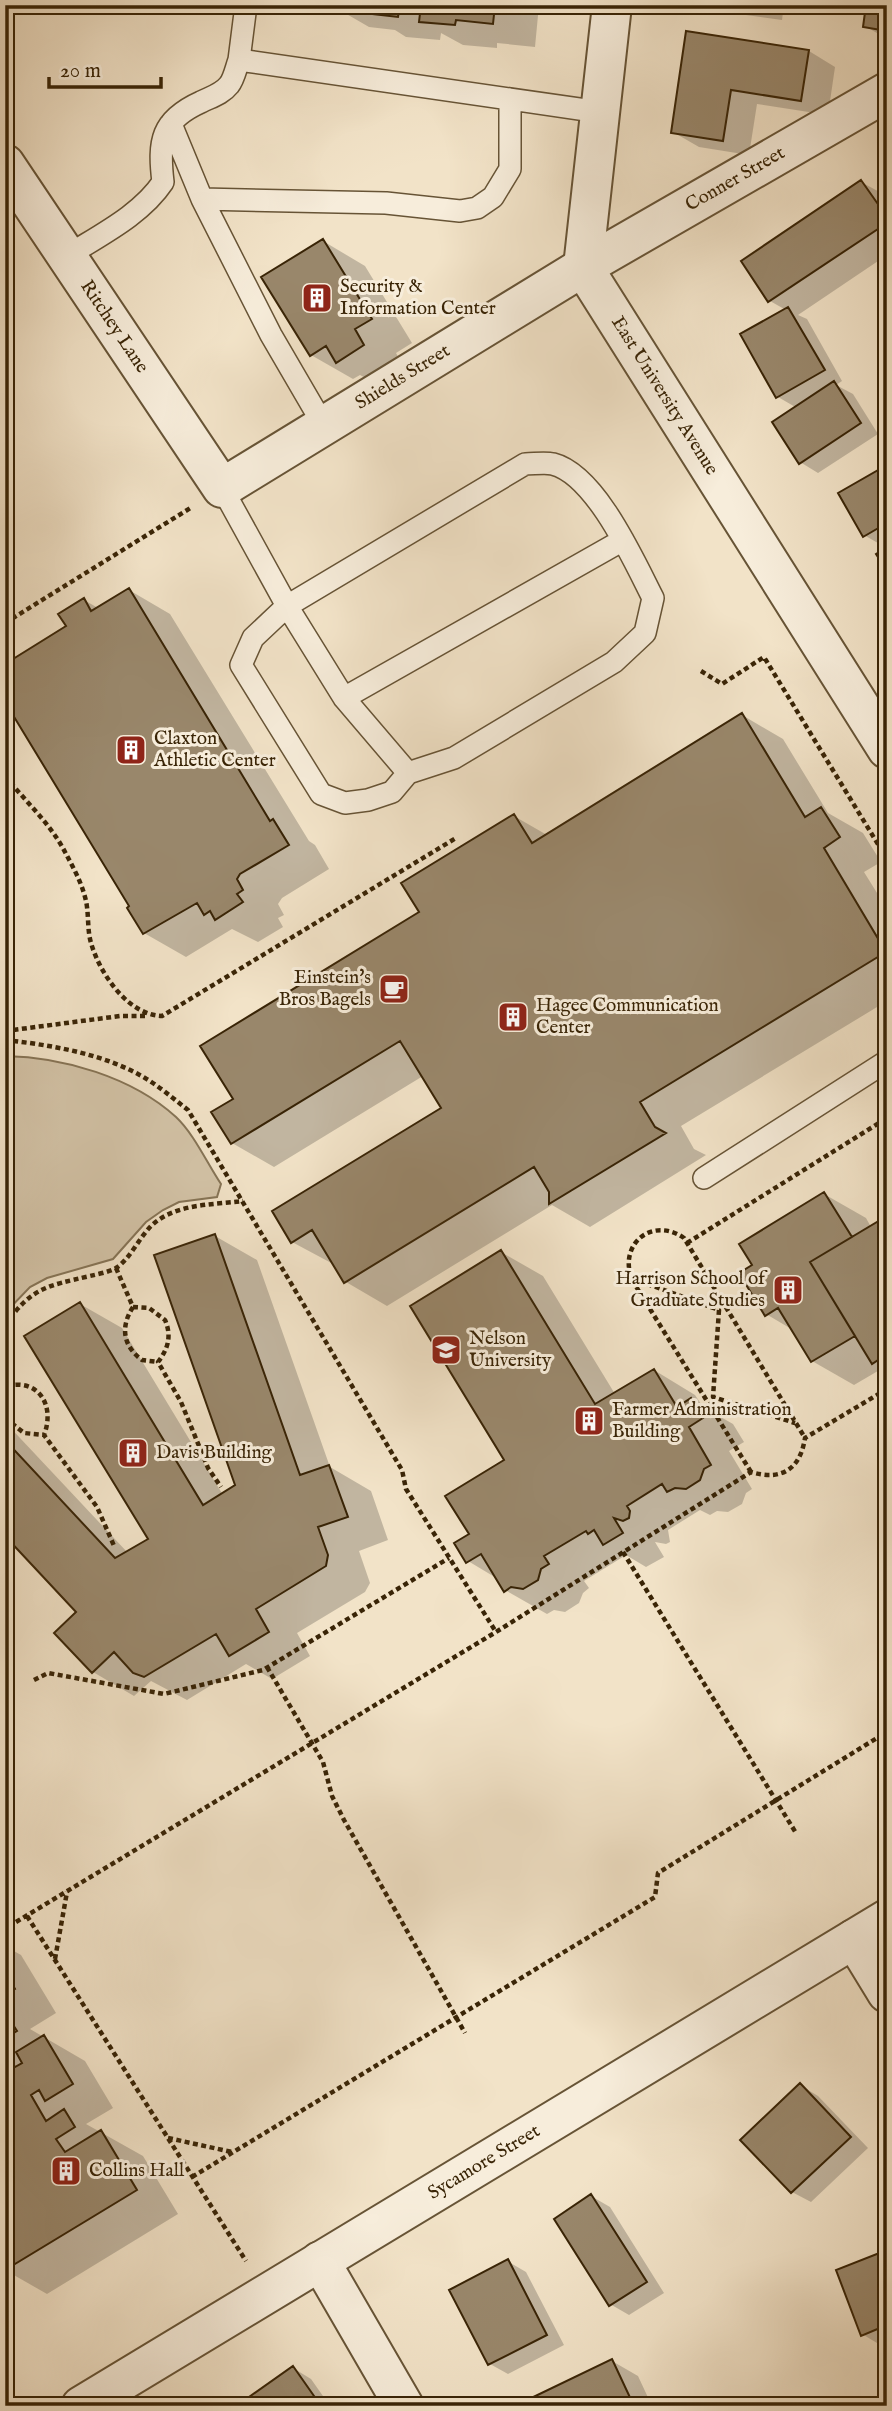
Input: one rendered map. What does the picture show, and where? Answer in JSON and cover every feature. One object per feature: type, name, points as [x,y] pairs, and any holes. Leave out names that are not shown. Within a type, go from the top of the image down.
[{"type":"street","points":[[583,267],[612,5]]},
{"type":"street","name":"Conner Street","points":[[583,267],[887,92]]},
{"type":"street","name":"Ritchey Lane","points":[[5,164],[222,488]]},
{"type":"street","name":"Shields Street","points":[[222,488],[583,267]]},
{"type":"street","name":"East University Avenue","points":[[583,267],[887,749]]},
{"type":"street","name":"Sycamore Street","points":[[81,2406],[887,1919]]},
{"type":"street","points":[[854,1939],[887,1993]]},
{"type":"street","points":[[320,2261],[404,2406]]},
{"type":"lane","points":[[67,256],[137,210],[157,191],[163,182],[160,143],[171,124],[188,108],[221,93],[230,84],[239,60],[246,5]]},
{"type":"lane","points":[[239,60],[600,111]]},
{"type":"lane","points":[[202,200],[386,203],[460,211],[477,208],[493,197],[510,169],[510,99]]},
{"type":"lane","points":[[171,124],[202,200],[271,335],[324,426]]},
{"type":"lane","points":[[526,464],[552,464],[579,478],[623,540],[653,598],[645,633],[614,662],[454,758],[408,773],[393,792],[368,800],[345,803],[321,794],[241,665],[253,638],[288,606],[526,464]]},
{"type":"lane","points":[[222,488],[288,606],[344,698],[408,773]]},
{"type":"lane","points":[[344,698],[623,540]]},
{"type":"lane","points":[[704,1178],[887,1061]]},
{"type":"path","points":[[5,623],[222,488]]},
{"type":"path","points":[[701,671],[722,684],[764,657],[887,859]]},
{"type":"path","points":[[5,776],[63,847],[86,901],[92,946],[100,964],[113,985],[131,1004],[148,1016]]},
{"type":"path","points":[[5,1031],[120,1016],[162,1016],[456,838]]},
{"type":"path","points":[[5,1041],[86,1055],[125,1067],[146,1078],[188,1110],[402,1471],[406,1489],[496,1632]]},
{"type":"path","points":[[687,1243],[887,1118]]},
{"type":"path","points":[[5,1325],[26,1298],[39,1289],[116,1268],[151,1226],[163,1217],[195,1207],[243,1201]]},
{"type":"path","points":[[16,1922],[496,1632],[751,1472],[776,1477],[788,1471],[803,1450],[804,1438],[796,1423],[687,1243],[677,1233],[654,1229],[641,1235],[633,1244],[628,1257],[631,1278],[751,1472]]},
{"type":"path","points":[[116,1268],[133,1307],[124,1331],[127,1345],[142,1360],[158,1362]]},
{"type":"path","points":[[631,1278],[719,1310]]},
{"type":"path","points":[[133,1307],[140,1306],[158,1313],[169,1329],[166,1351],[158,1362]]},
{"type":"path","points":[[719,1310],[725,1306]]},
{"type":"path","points":[[713,1397],[719,1310]]},
{"type":"path","points":[[158,1362],[181,1402],[208,1468],[221,1487]]},
{"type":"path","points":[[6,1387],[26,1385],[42,1396],[50,1417],[44,1435]]},
{"type":"path","points":[[804,1438],[887,1389]]},
{"type":"path","points":[[707,1401],[713,1397]]},
{"type":"path","points":[[713,1397],[796,1423]]},
{"type":"path","points":[[5,1418],[24,1433],[44,1435],[91,1498],[115,1548]]},
{"type":"path","points":[[623,1552],[796,1833]]},
{"type":"path","points":[[34,1680],[48,1673],[164,1694],[267,1668],[449,1558]]},
{"type":"path","points":[[267,1668],[313,1743],[344,1820],[465,2032]]},
{"type":"path","points":[[192,2177],[655,1897],[658,1873],[877,1738],[887,1743]]},
{"type":"path","points":[[55,1960],[67,1892]]},
{"type":"path","points":[[27,1916],[252,2271]]},
{"type":"path","points":[[167,2138],[232,2153]]},
{"type":"shaded area","points":[[5,1056],[73,1065],[118,1080],[139,1091],[183,1124],[221,1184],[217,1197],[179,1202],[163,1210],[146,1222],[113,1259],[47,1278],[30,1287],[5,1313]]},
{"type":"building","points":[[335,5],[400,5],[398,17],[364,13],[363,8]]},
{"type":"building","points":[[421,5],[495,5],[493,24],[456,20],[455,25],[419,22]]},
{"type":"building","points":[[866,5],[887,5],[887,31],[863,27]]},
{"type":"building","points":[[686,31],[809,50],[801,101],[731,90],[723,141],[671,133]]},
{"type":"building","points":[[861,180],[887,217],[887,223],[768,302],[741,261]]},
{"type":"building","name":"Security & Information Center","points":[[323,239],[372,319],[355,329],[364,345],[336,363],[326,346],[310,356],[261,277]]},
{"type":"building","points":[[788,307],[825,370],[776,398],[740,334]]},
{"type":"building","points":[[834,381],[861,423],[799,464],[772,422]]},
{"type":"building","points":[[887,465],[887,523],[863,537],[838,493]]},
{"type":"building","points":[[887,547],[887,571],[876,554]]},
{"type":"building","name":"Claxton Athletic Center","points":[[129,588],[270,821],[273,819],[289,845],[240,874],[237,879],[243,890],[237,894],[243,902],[215,920],[210,911],[204,915],[197,903],[143,934],[127,908],[129,906],[5,702],[5,664],[66,626],[58,614],[84,598],[91,611]]},
{"type":"building","name":"Hagee Communication Center","points":[[742,713],[805,817],[821,807],[840,837],[824,848],[886,952],[640,1102],[655,1127],[666,1133],[549,1204],[549,1192],[534,1167],[344,1283],[312,1230],[291,1243],[272,1211],[441,1108],[400,1041],[231,1144],[211,1112],[233,1099],[200,1046],[419,912],[401,883],[514,814],[532,843]]},
{"type":"building","name":"Harrison School of Graduate Studies","points":[[824,1192],[852,1237],[810,1262],[855,1336],[811,1362],[778,1308],[765,1316],[739,1273],[752,1265],[739,1244]]},
{"type":"building","points":[[887,1216],[887,1354],[872,1364],[810,1262]]},
{"type":"building","name":"Davis Building","points":[[215,1234],[300,1475],[329,1465],[348,1517],[318,1527],[328,1555],[326,1566],[256,1609],[269,1632],[229,1656],[216,1634],[144,1677],[133,1673],[114,1652],[92,1673],[54,1633],[76,1612],[5,1536],[5,1440],[115,1558],[148,1539],[24,1336],[80,1302],[203,1505],[235,1485],[154,1255]]},
{"type":"building","name":"Farmer Administration Building","points":[[501,1250],[595,1404],[654,1369],[677,1407],[691,1398],[703,1418],[689,1427],[711,1465],[704,1469],[700,1480],[686,1489],[675,1488],[667,1492],[662,1484],[627,1506],[630,1511],[629,1518],[623,1521],[614,1518],[623,1533],[603,1545],[594,1530],[588,1534],[586,1531],[544,1556],[549,1564],[541,1569],[538,1580],[523,1589],[511,1587],[504,1592],[481,1554],[466,1563],[454,1543],[469,1534],[445,1496],[504,1460],[410,1306]]},
{"type":"building","points":[[5,1972],[15,1989],[5,1995]]},
{"type":"building","points":[[5,2014],[17,2031],[5,2038]]},
{"type":"building","name":"Collins Hall","points":[[44,2035],[73,2084],[45,2101],[39,2090],[31,2095],[46,2121],[64,2109],[75,2127],[56,2139],[65,2152],[101,2130],[137,2190],[5,2270],[5,2053],[15,2067],[22,2063],[16,2052]]},
{"type":"building","points":[[800,2083],[851,2137],[791,2193],[740,2140]]},
{"type":"building","points":[[591,2194],[647,2282],[609,2306],[554,2219]]},
{"type":"building","points":[[887,2250],[887,2325],[861,2336],[836,2270]]},
{"type":"building","points":[[508,2259],[547,2335],[488,2365],[449,2290]]},
{"type":"building","points":[[612,2359],[634,2406],[528,2406],[525,2401]]},
{"type":"building","points":[[293,2366],[321,2406],[255,2406],[249,2397]]},
{"type":"place","name":"Security & Information Center","points":[[317,298]]},
{"type":"place","name":"Claxton Athletic Center","points":[[131,750]]},
{"type":"place","name":"Einstein's Bros Bagels","points":[[394,989]]},
{"type":"place","name":"Hagee Communication Center","points":[[513,1017]]},
{"type":"place","name":"Harrison School of Graduate Studies","points":[[788,1290]]},
{"type":"place","name":"Nelson University","points":[[446,1350]]},
{"type":"place","name":"Farmer Administration Building","points":[[589,1421]]},
{"type":"place","name":"Davis Building","points":[[133,1453]]},
{"type":"place","name":"Collins Hall","points":[[66,2171]]}]
